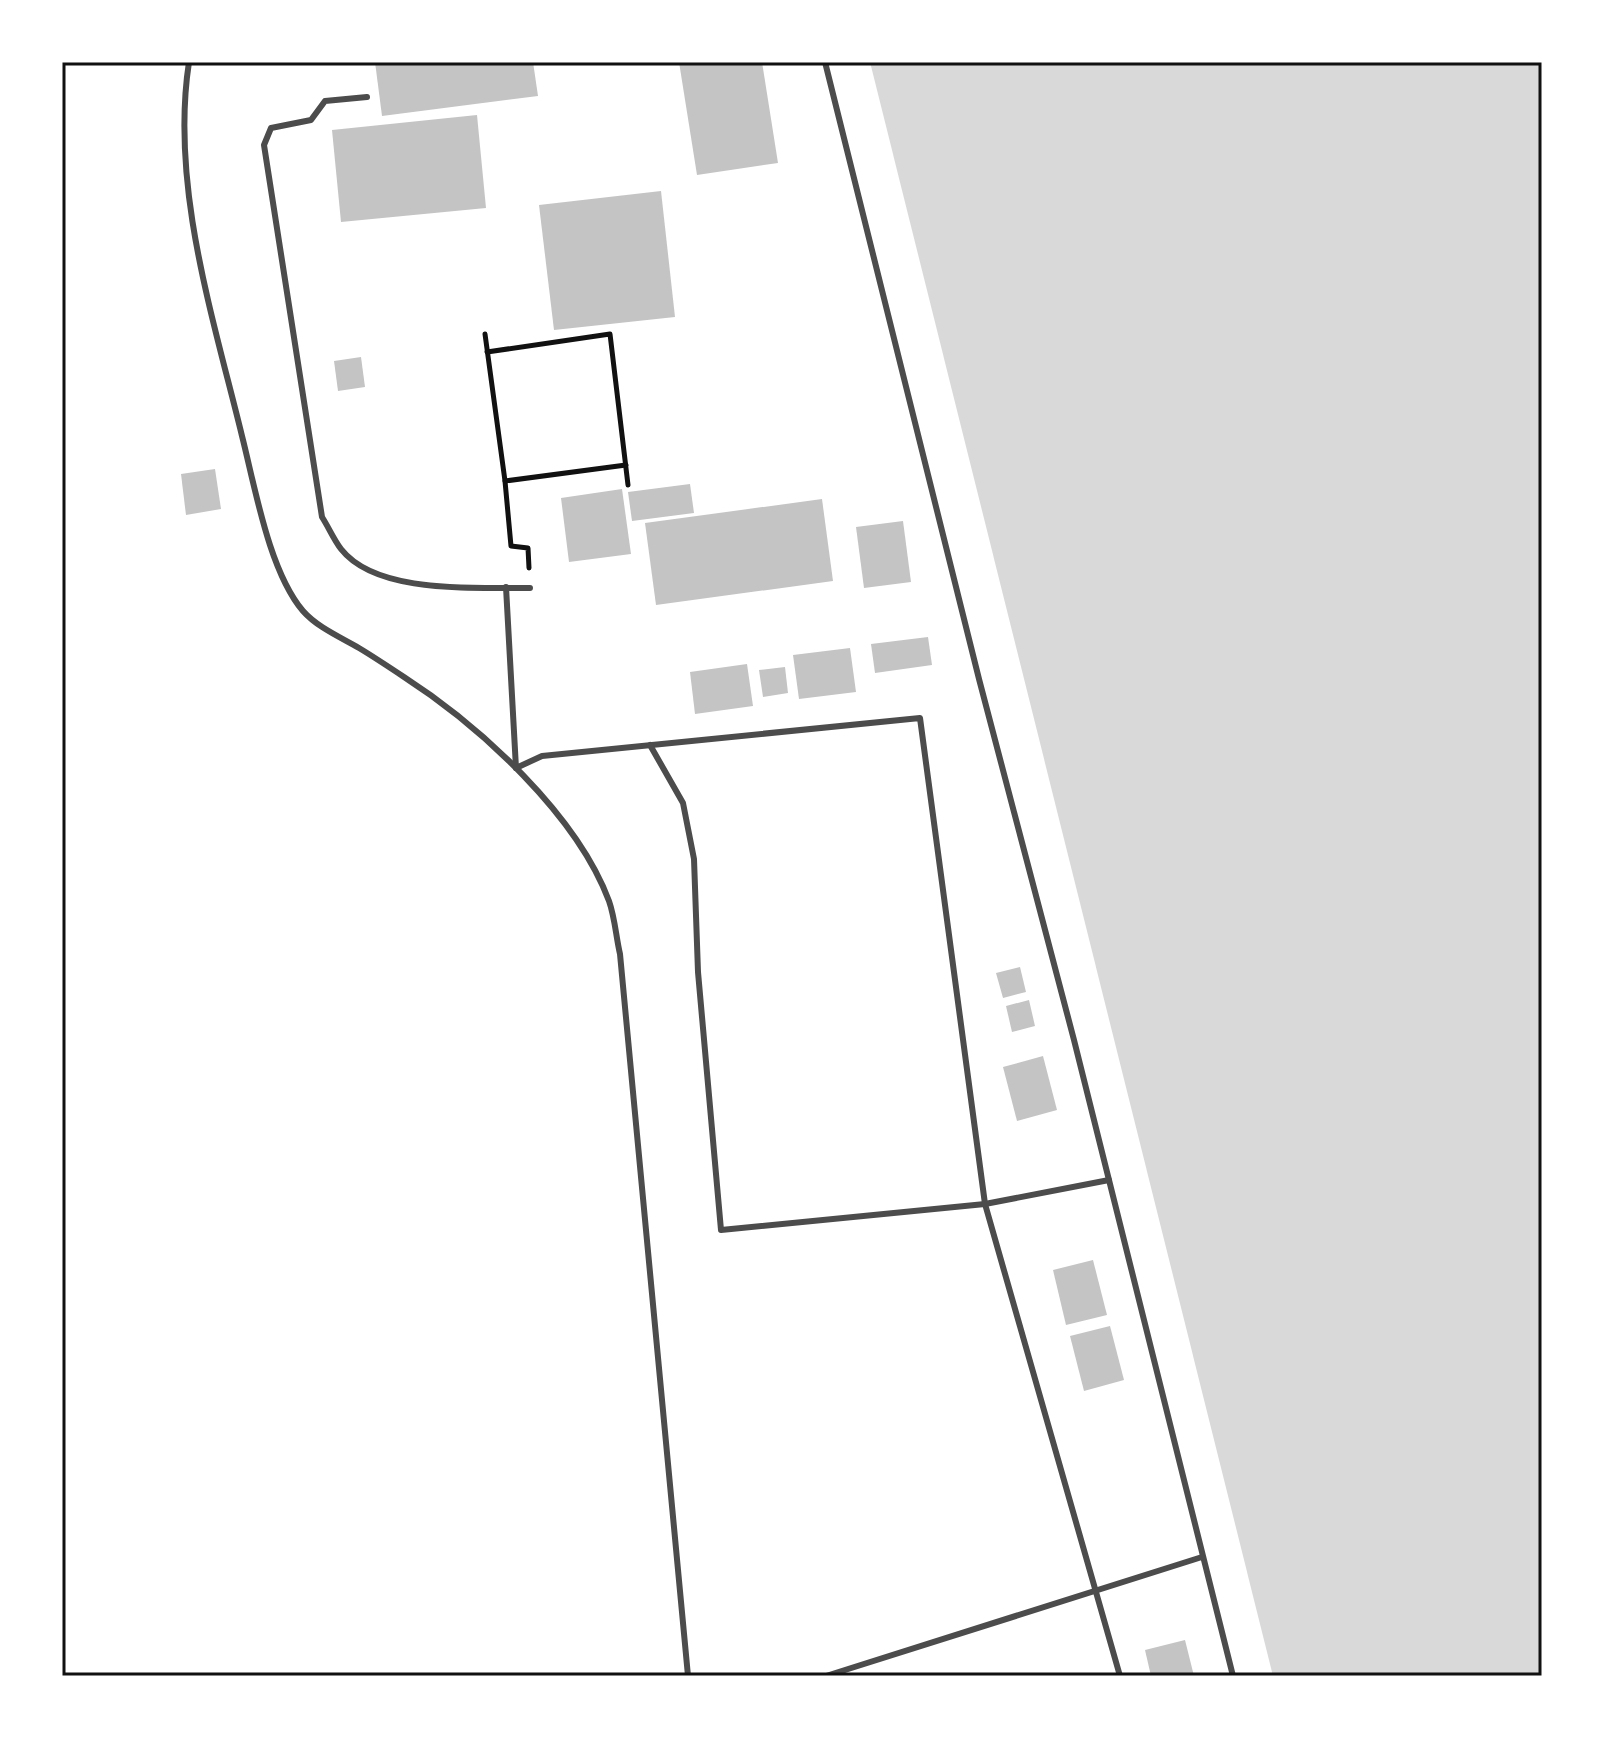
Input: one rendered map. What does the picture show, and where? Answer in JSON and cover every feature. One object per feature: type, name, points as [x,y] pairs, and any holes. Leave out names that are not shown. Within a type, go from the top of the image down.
[{"type":"lane","points":[[189,62],[183,125],[189,192],[206,287],[265,528],[290,593],[305,614],[437,699],[516,768],[577,840],[609,902],[620,954],[688,1676]]},
{"type":"lane","points":[[825,62],[1233,1676]]},
{"type":"lane","points":[[367,97],[325,101],[311,120],[271,128],[264,145],[322,517],[342,551],[377,576],[434,586],[530,588]]},
{"type":"lane","points":[[506,587],[516,768]]},
{"type":"lane","points":[[516,768],[542,756],[920,718],[985,1204],[1120,1676]]},
{"type":"lane","points":[[650,745],[683,803],[694,859],[698,972],[721,1230],[985,1204],[1109,1180]]},
{"type":"lane","points":[[826,1676],[1202,1557]]},
{"type":"path","points":[[485,334],[511,546],[528,548],[530,588]]},
{"type":"path","points":[[487,352],[610,334],[628,485]]},
{"type":"path","points":[[505,481],[626,465]]},
{"type":"shaded area","points":[[870,62],[1542,62],[1542,1676],[1273,1676]]},
{"type":"building","points":[[375,62],[533,62],[538,96],[382,116]]},
{"type":"building","points":[[679,62],[762,62],[778,163],[697,175]]},
{"type":"building","points":[[477,115],[486,208],[341,222],[332,130]]},
{"type":"building","points":[[661,191],[675,317],[554,330],[539,205]]},
{"type":"building","points":[[361,357],[365,387],[338,391],[334,361]]},
{"type":"building","points":[[215,469],[221,509],[186,515],[181,474]]},
{"type":"building","points":[[690,484],[694,513],[632,521],[628,492]]},
{"type":"building","points":[[622,489],[631,554],[569,562],[561,498]]},
{"type":"building","points":[[822,499],[833,581],[656,605],[645,523]]},
{"type":"building","points":[[903,521],[911,582],[864,588],[856,527]]},
{"type":"building","points":[[928,637],[932,665],[875,673],[871,644]]},
{"type":"building","points":[[850,648],[856,692],[799,699],[793,655]]},
{"type":"building","points":[[747,664],[753,706],[695,714],[690,672]]},
{"type":"building","points":[[785,667],[788,693],[763,697],[759,670]]},
{"type":"building","points":[[1020,967],[1026,992],[1003,998],[996,973]]},
{"type":"building","points":[[1029,1000],[1035,1026],[1012,1032],[1006,1006]]},
{"type":"building","points":[[1043,1056],[1057,1110],[1017,1121],[1003,1067]]},
{"type":"building","points":[[1093,1260],[1107,1315],[1066,1325],[1053,1270]]},
{"type":"building","points":[[1110,1326],[1124,1380],[1084,1391],[1070,1336]]},
{"type":"building","points":[[1185,1640],[1194,1676],[1151,1676],[1145,1650]]}]
